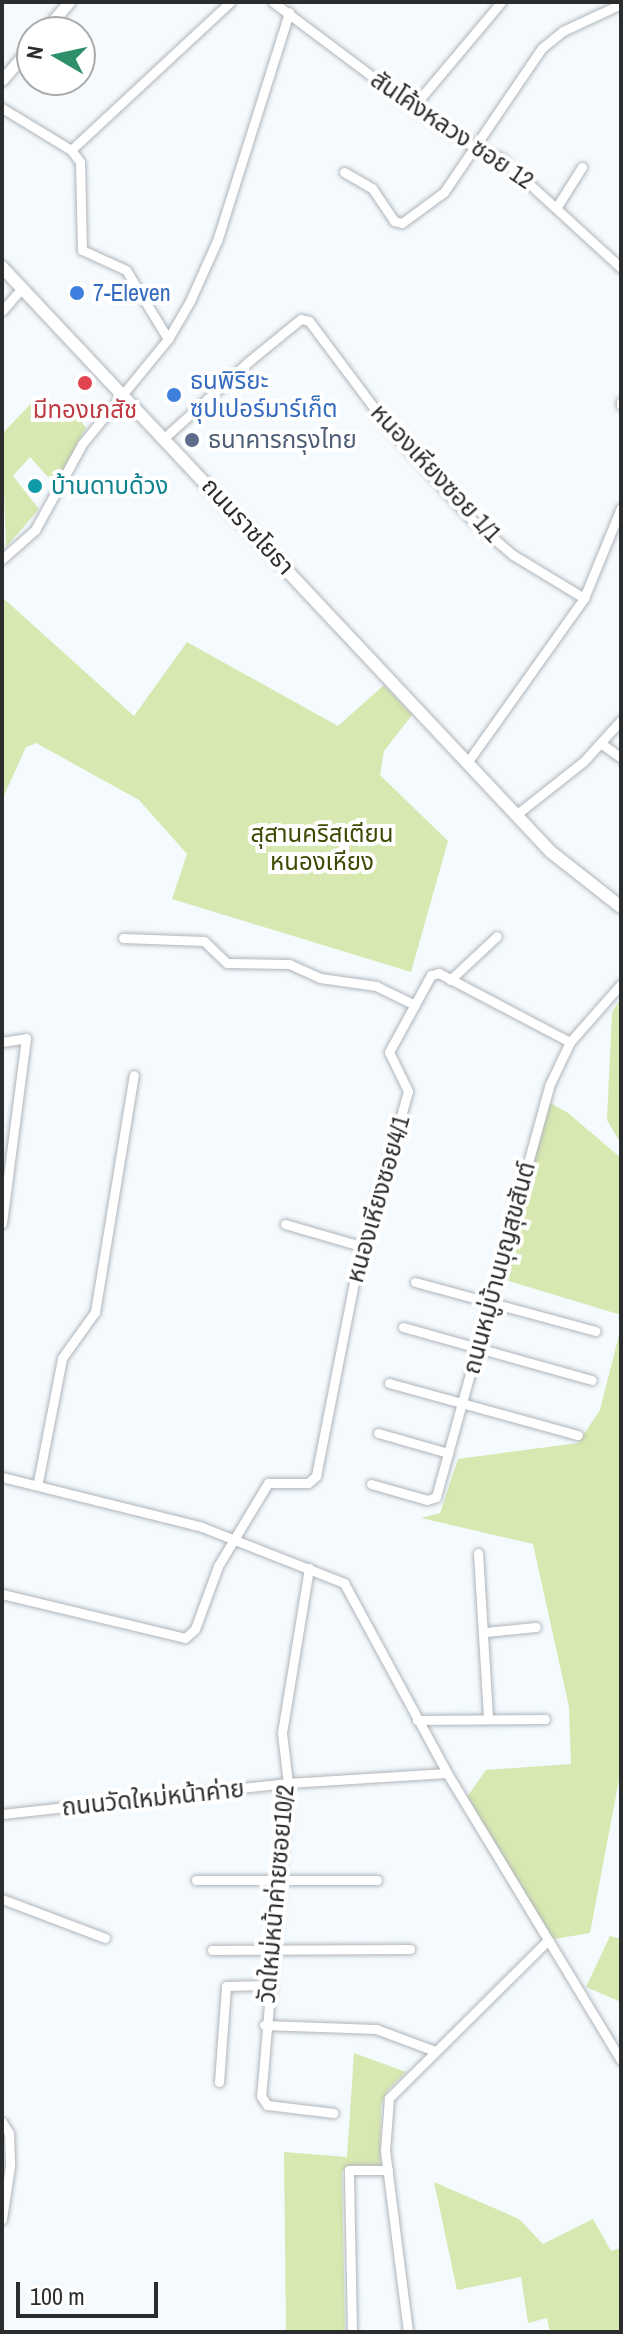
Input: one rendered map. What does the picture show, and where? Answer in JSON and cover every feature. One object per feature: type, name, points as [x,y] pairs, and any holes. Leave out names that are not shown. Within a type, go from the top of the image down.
[{"type":"main road","name":"ถนนราชโยธา","points":[[2,267],[469,760],[551,852],[621,907]]},
{"type":"street","points":[[71,150],[230,2]]},
{"type":"street","name":"สันโค้งหลวง ซอย 12","points":[[273,2],[413,107],[474,147],[501,158],[558,205],[621,268]]},
{"type":"street","points":[[413,107],[491,20],[501,2]]},
{"type":"street","points":[[344,172],[372,188],[394,221],[402,223],[444,192],[542,48],[563,31],[621,4]]},
{"type":"street","points":[[2,559],[35,530],[82,444],[168,339],[217,241],[289,12]]},
{"type":"street","points":[[2,80],[16,64]]},
{"type":"street","points":[[2,108],[71,150],[80,162],[82,250],[126,270],[168,339]]},
{"type":"street","points":[[558,205],[582,167]]},
{"type":"street","points":[[2,311],[22,288]]},
{"type":"street","name":"หนองเหียงซอย 1/1","points":[[164,438],[301,319],[309,321],[389,428],[471,519],[513,555],[584,598]]},
{"type":"street","points":[[469,760],[584,598],[621,508]]},
{"type":"street","points":[[517,814],[602,744],[621,720]]},
{"type":"street","points":[[602,744],[621,758]]},
{"type":"street","points":[[497,936],[450,980],[570,1042]]},
{"type":"street","points":[[123,938],[204,941],[227,963],[289,964],[320,978],[376,986],[415,1005]]},
{"type":"street","name":"หนองเหียงซอย4/1","points":[[235,1539],[268,1483],[277,1479],[308,1483],[316,1476],[364,1247],[408,1091],[389,1062],[389,1052],[431,975],[450,980]]},
{"type":"street","name":"ถนนหมู่บ้านบุญสุขสันต์","points":[[371,1484],[427,1500],[436,1497],[549,1086],[570,1042],[621,984]]},
{"type":"street","points":[[2,1042],[26,1038],[2,1223]]},
{"type":"street","points":[[38,1482],[62,1358],[95,1312],[134,1075]]},
{"type":"street","points":[[285,1224],[364,1247]]},
{"type":"street","points":[[415,1282],[595,1331]]},
{"type":"street","points":[[403,1327],[592,1380]]},
{"type":"street","points":[[389,1383],[578,1435]]},
{"type":"street","points":[[378,1433],[448,1453]]},
{"type":"street","points":[[2,1477],[38,1482],[235,1539],[344,1583],[447,1773],[621,2060]]},
{"type":"street","points":[[2,1594],[185,1638],[195,1629],[218,1566],[235,1539]]},
{"type":"street","points":[[478,1553],[488,1717]]},
{"type":"street","name":"วัดใหม่หน้าค่ายซอย10/2","points":[[309,1568],[282,1733],[288,1783],[264,2025],[263,2102],[334,2113]]},
{"type":"street","points":[[485,1632],[536,1627]]},
{"type":"street","points":[[417,1720],[488,1717],[545,1719]]},
{"type":"street","name":"ถนนวัดใหม่หน้าค่าย","points":[[2,1814],[288,1783],[447,1773]]},
{"type":"street","points":[[196,1880],[377,1880]]},
{"type":"street","points":[[2,1899],[105,1938]]},
{"type":"street","points":[[408,2332],[388,2170],[389,2098],[548,1940]]},
{"type":"street","points":[[212,1950],[410,1949]]},
{"type":"street","points":[[219,2082],[226,1986],[268,1985]]},
{"type":"street","points":[[264,2025],[376,2029],[435,2051]]},
{"type":"street","points":[[2,2122],[9,2133],[10,2166],[2,2219]]},
{"type":"street","points":[[352,2332],[349,2170],[388,2170]]},
{"type":"green space","points":[[37,397],[53,423],[73,410],[86,428],[55,485],[30,457],[13,476],[39,509],[6,547],[2,434]]},
{"type":"green space","name":"สุสานคริสเตียน หนองเหียง","points":[[2,597],[134,716],[187,642],[338,726],[384,685],[412,715],[384,751],[380,775],[448,841],[411,972],[172,899],[187,854],[139,800],[36,743],[26,747],[2,800]]},
{"type":"green space","points":[[621,998],[621,1144],[607,1120],[612,1012]]},
{"type":"green space","points":[[545,1100],[568,1113],[621,1158],[621,1315],[496,1277]]},
{"type":"green space","points":[[621,1327],[621,1769],[590,1933],[548,1940],[464,1801],[486,1770],[571,1764],[569,1707],[533,1544],[421,1518],[440,1513],[458,1459],[578,1443],[600,1410]]},
{"type":"green space","points":[[610,1936],[621,1939],[621,2002],[586,1987]]},
{"type":"green space","points":[[354,2053],[406,2072],[387,2091],[381,2105],[380,2166],[351,2165],[342,2171],[345,2332],[286,2332],[284,2152],[347,2157]]},
{"type":"green space","points":[[434,2182],[519,2219],[543,2244],[593,2219],[611,2251],[621,2248],[621,2332],[550,2332],[547,2318],[528,2323],[521,2277],[457,2290]]},
{"type":"place","name":"7-Eleven","points":[[77,293]]},
{"type":"place","name":"มีทองเภสัช","points":[[85,383]]},
{"type":"place","name":"ธนพิริยะ ซุปเปอร์มาร์เก็ต","points":[[174,395]]},
{"type":"place","name":"ธนาคารกรุงไทย","points":[[192,440]]},
{"type":"place","name":"บ้านดาบด้วง","points":[[35,486]]}]
